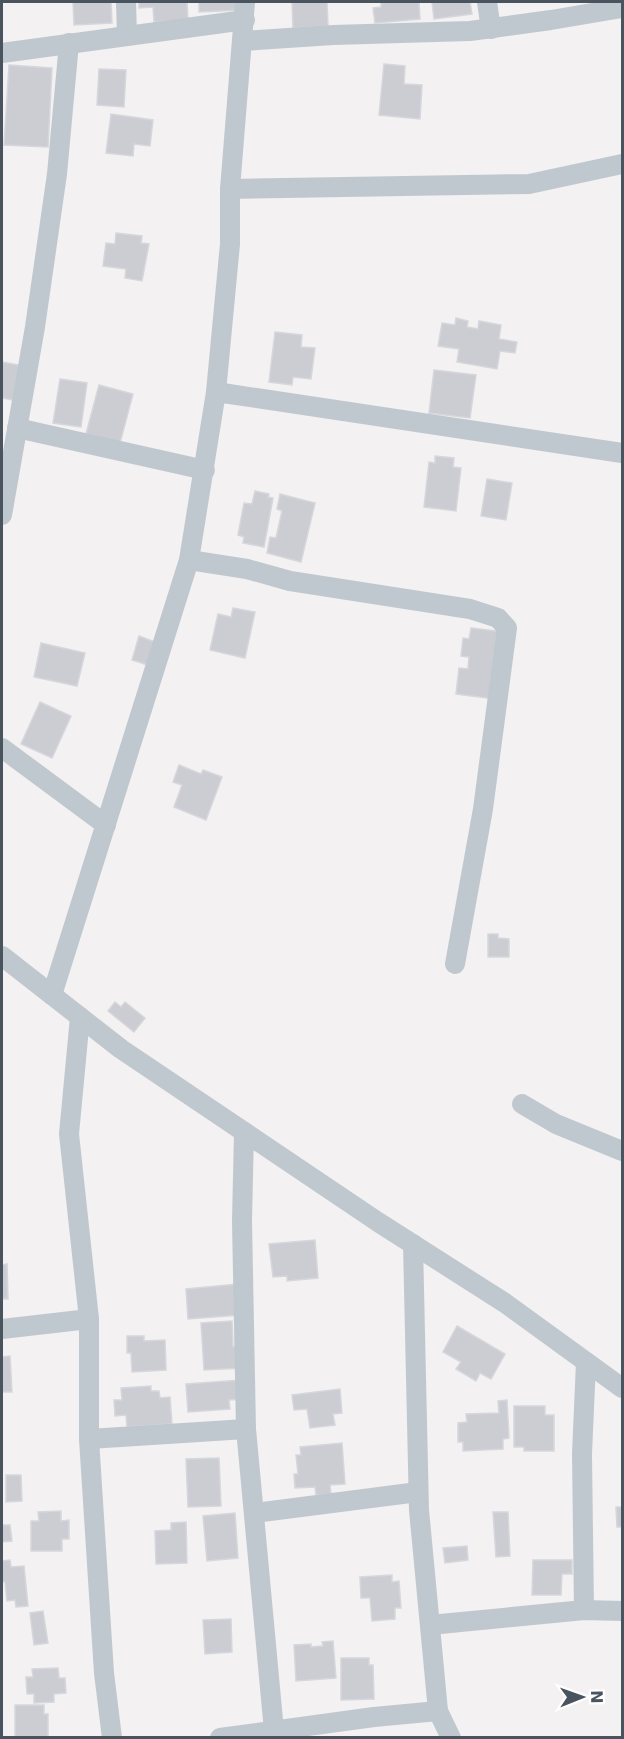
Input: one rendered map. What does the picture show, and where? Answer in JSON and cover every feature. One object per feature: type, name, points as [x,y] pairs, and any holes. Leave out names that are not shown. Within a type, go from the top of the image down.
[{"type":"street","points":[[126,2],[127,35]]},
{"type":"street","points":[[486,2],[490,29]]},
{"type":"street","points":[[243,41],[333,35],[470,32],[622,8]]},
{"type":"street","points":[[2,53],[127,35],[245,11],[230,189],[230,244],[216,393],[189,560],[52,995]]},
{"type":"street","points":[[2,515],[35,327],[57,174],[69,43]]},
{"type":"street","points":[[230,189],[529,184],[622,164]]},
{"type":"street","points":[[216,393],[622,453]]},
{"type":"street","points":[[17,428],[205,470]]},
{"type":"street","points":[[189,560],[247,569],[290,581],[470,609],[498,618],[507,628],[483,808],[455,964]]},
{"type":"street","points":[[2,748],[106,825]]},
{"type":"street","points":[[2,956],[121,1049],[505,1303],[622,1388]]},
{"type":"street","points":[[80,1017],[69,1134],[89,1318],[89,1439],[104,1673],[112,1737]]},
{"type":"street","points":[[522,1104],[556,1124],[622,1151]]},
{"type":"street","points":[[244,1131],[242,1221],[246,1429],[274,1731]]},
{"type":"street","points":[[413,1244],[418,1492],[438,1711],[451,1737]]},
{"type":"street","points":[[2,1329],[89,1318]]},
{"type":"street","points":[[584,1610],[582,1454],[586,1362]]},
{"type":"street","points":[[89,1439],[246,1429]]},
{"type":"street","points":[[254,1513],[418,1492]]},
{"type":"street","points":[[430,1625],[584,1610],[622,1611]]},
{"type":"street","points":[[220,1737],[438,1711]]},
{"type":"building","points":[[73,2],[111,2],[112,23],[74,25]]},
{"type":"building","points":[[139,2],[187,2],[188,20],[154,22],[153,7],[139,8]]},
{"type":"building","points":[[199,2],[240,2],[241,10],[199,12]]},
{"type":"building","points":[[292,2],[327,2],[328,26],[293,28]]},
{"type":"building","points":[[381,2],[419,2],[420,19],[375,23],[373,8],[381,7]]},
{"type":"building","points":[[432,2],[470,2],[472,14],[434,19]]},
{"type":"building","points":[[384,64],[405,66],[404,84],[422,85],[420,119],[379,115]]},
{"type":"building","points":[[9,65],[52,68],[48,147],[4,145]]},
{"type":"building","points":[[99,69],[126,70],[124,107],[97,105]]},
{"type":"building","points":[[111,114],[153,120],[150,146],[134,144],[133,156],[106,153]]},
{"type":"building","points":[[116,233],[142,236],[141,243],[149,244],[142,281],[125,278],[126,269],[103,266],[106,243],[115,244]]},
{"type":"building","points":[[456,318],[468,321],[467,327],[478,329],[479,321],[501,325],[499,339],[517,342],[515,353],[500,351],[497,369],[457,362],[459,349],[438,346],[442,323],[455,325]]},
{"type":"building","points":[[275,332],[302,335],[301,347],[315,348],[311,379],[293,377],[292,385],[269,382]]},
{"type":"building","points":[[2,362],[24,366],[18,401],[2,398]]},
{"type":"building","points":[[434,370],[476,375],[470,418],[429,413]]},
{"type":"building","points":[[60,379],[87,383],[81,427],[53,423]]},
{"type":"building","points":[[99,385],[133,394],[120,443],[86,434]]},
{"type":"building","points":[[435,456],[454,458],[453,467],[461,468],[456,511],[424,507],[429,462],[435,463]]},
{"type":"building","points":[[487,479],[512,483],[506,520],[481,516]]},
{"type":"building","points":[[255,491],[269,494],[268,497],[273,498],[264,547],[243,543],[244,537],[238,535],[244,503],[252,504]]},
{"type":"building","points":[[280,494],[315,503],[301,562],[267,553],[270,537],[276,538],[282,511],[277,509]]},
{"type":"building","points":[[233,608],[255,612],[245,658],[210,650],[218,614],[231,617]]},
{"type":"building","points":[[471,628],[504,632],[495,699],[456,694],[459,668],[468,669],[469,657],[461,656],[463,638],[469,639]]},
{"type":"building","points":[[139,636],[155,642],[148,665],[132,660]]},
{"type":"building","points":[[41,643],[85,653],[77,686],[34,677]]},
{"type":"building","points":[[40,702],[71,716],[52,758],[21,744]]},
{"type":"building","points":[[179,765],[201,774],[203,770],[222,777],[206,820],[174,807],[182,785],[173,782]]},
{"type":"building","points":[[488,934],[498,934],[498,938],[509,939],[509,957],[488,957]]},
{"type":"building","points":[[115,1002],[121,1007],[125,1002],[145,1018],[134,1032],[108,1011]]},
{"type":"building","points":[[315,1240],[318,1278],[287,1281],[287,1276],[273,1277],[269,1244]]},
{"type":"building","points":[[7,1264],[8,1299],[2,1299],[2,1265]]},
{"type":"building","points":[[238,1284],[240,1315],[188,1319],[186,1289]]},
{"type":"building","points":[[232,1321],[233,1347],[241,1346],[242,1368],[204,1370],[201,1323]]},
{"type":"building","points":[[457,1326],[505,1354],[491,1379],[480,1373],[476,1381],[456,1369],[461,1362],[443,1352]]},
{"type":"building","points":[[127,1336],[144,1336],[144,1341],[165,1340],[166,1370],[132,1372],[131,1353],[127,1353]]},
{"type":"building","points":[[10,1356],[12,1392],[2,1392],[2,1357]]},
{"type":"building","points":[[241,1380],[242,1399],[229,1400],[230,1409],[188,1412],[186,1384]]},
{"type":"building","points":[[151,1386],[151,1391],[159,1391],[160,1398],[170,1397],[172,1424],[127,1427],[126,1415],[115,1416],[114,1400],[122,1400],[121,1388]]},
{"type":"building","points":[[340,1389],[342,1413],[333,1414],[335,1425],[310,1428],[307,1409],[294,1410],[292,1395]]},
{"type":"building","points":[[507,1400],[509,1438],[503,1439],[503,1449],[463,1451],[463,1442],[458,1442],[458,1423],[467,1422],[466,1414],[499,1413],[498,1401]]},
{"type":"building","points":[[514,1406],[545,1406],[545,1415],[554,1415],[554,1451],[524,1451],[524,1447],[514,1447]]},
{"type":"building","points":[[342,1443],[345,1484],[330,1485],[331,1494],[316,1495],[315,1487],[295,1488],[294,1474],[298,1474],[296,1455],[301,1455],[300,1447]]},
{"type":"building","points":[[219,1458],[221,1506],[188,1507],[186,1459]]},
{"type":"building","points":[[6,1475],[21,1475],[22,1501],[6,1502]]},
{"type":"building","points":[[616,1507],[622,1507],[622,1527],[617,1527]]},
{"type":"building","points":[[61,1511],[61,1521],[69,1520],[69,1539],[62,1539],[62,1551],[31,1551],[31,1521],[39,1521],[38,1512]]},
{"type":"building","points":[[493,1512],[508,1512],[510,1556],[496,1557]]},
{"type":"building","points":[[235,1513],[238,1558],[207,1561],[203,1516]]},
{"type":"building","points":[[186,1522],[187,1563],[156,1564],[155,1531],[171,1530],[171,1523]]},
{"type":"building","points":[[2,1525],[10,1525],[12,1541],[2,1542]]},
{"type":"building","points":[[467,1546],[468,1560],[445,1563],[443,1548]]},
{"type":"building","points":[[10,1560],[11,1567],[24,1566],[28,1606],[16,1607],[15,1600],[7,1601],[5,1582],[2,1582],[2,1561]]},
{"type":"building","points":[[533,1560],[572,1560],[572,1574],[562,1574],[561,1595],[532,1595]]},
{"type":"building","points":[[392,1575],[392,1582],[399,1581],[401,1608],[395,1608],[395,1619],[372,1621],[370,1598],[361,1598],[360,1577]]},
{"type":"building","points":[[43,1611],[48,1643],[34,1645],[30,1613]]},
{"type":"building","points":[[231,1619],[232,1652],[205,1654],[203,1620]]},
{"type":"building","points":[[333,1641],[336,1678],[296,1681],[294,1645],[323,1646],[322,1642]]},
{"type":"building","points":[[341,1658],[369,1658],[369,1665],[373,1665],[374,1699],[341,1700]]},
{"type":"building","points":[[58,1668],[59,1678],[65,1678],[66,1693],[54,1694],[54,1702],[34,1703],[34,1694],[27,1694],[26,1677],[33,1677],[32,1669]]},
{"type":"building","points":[[15,1705],[44,1705],[44,1714],[48,1714],[48,1737],[15,1738]]}]
